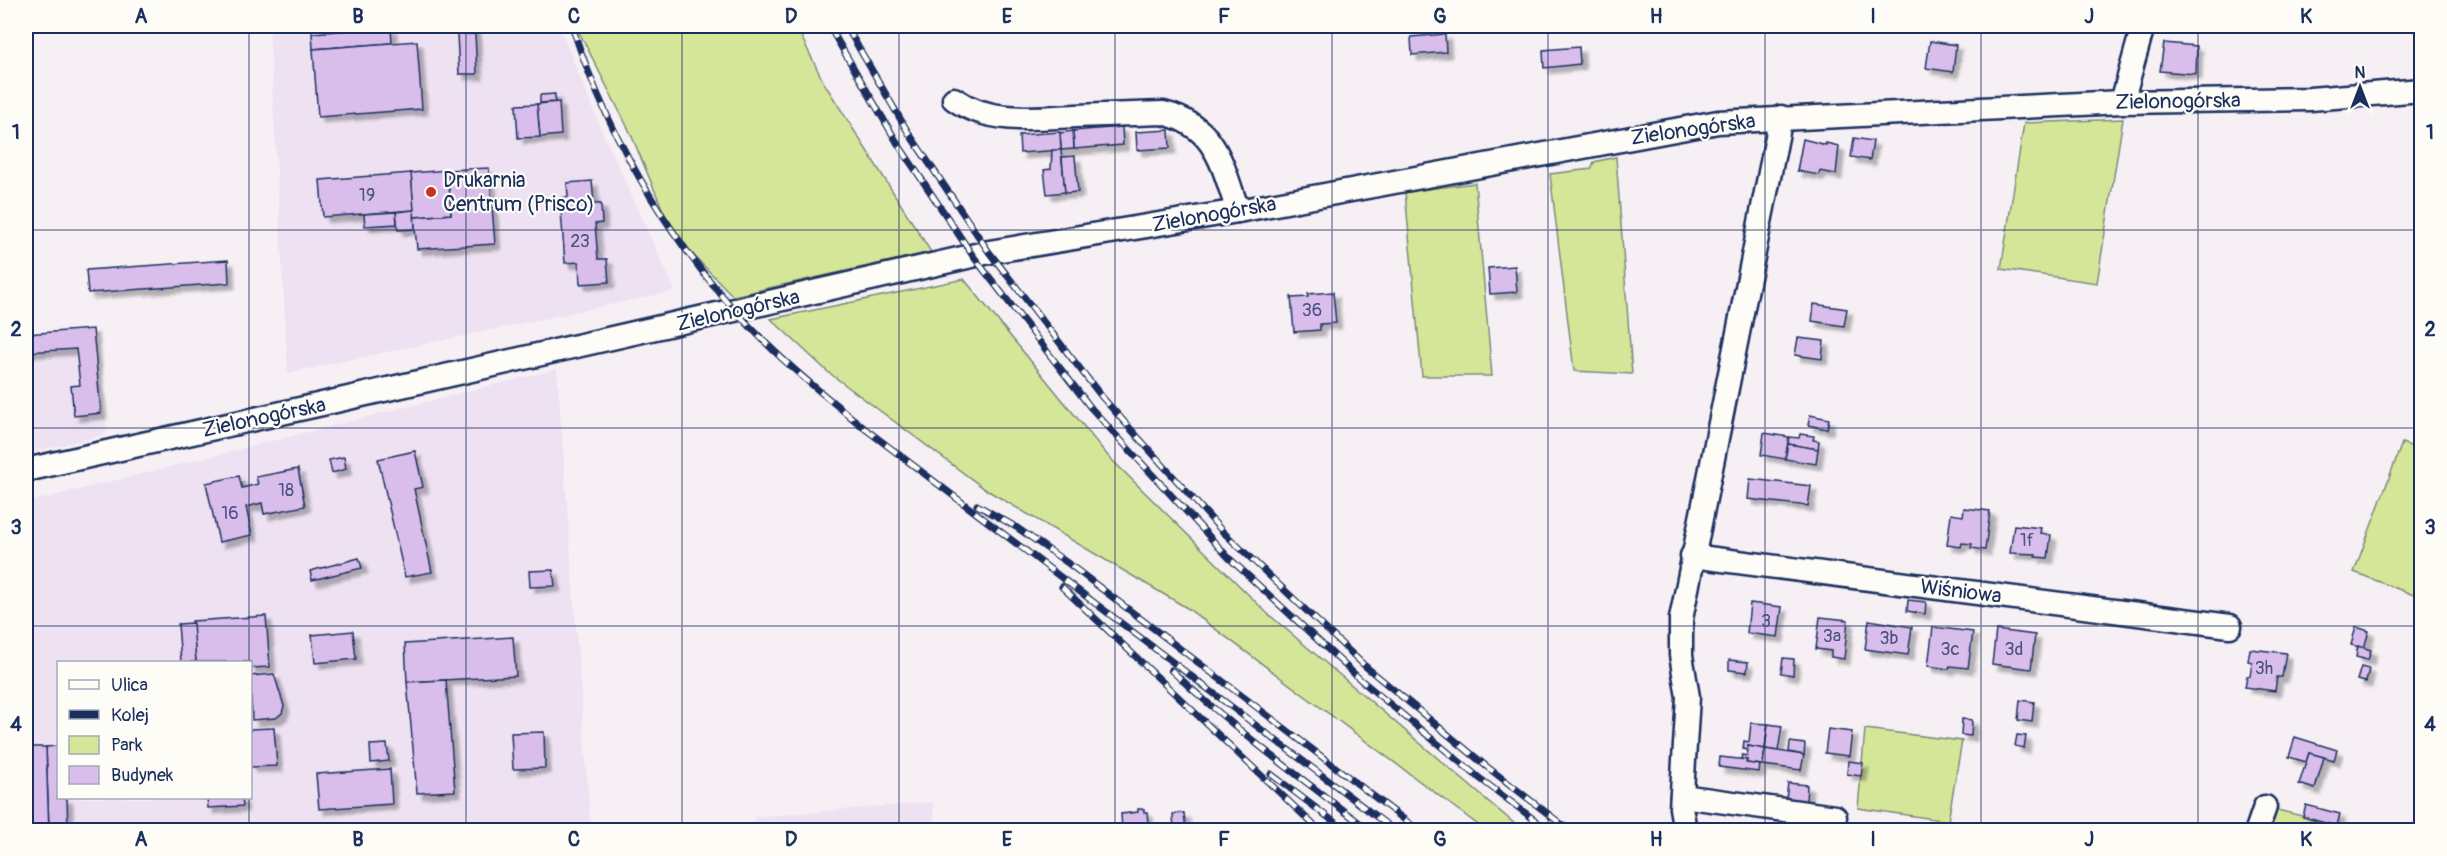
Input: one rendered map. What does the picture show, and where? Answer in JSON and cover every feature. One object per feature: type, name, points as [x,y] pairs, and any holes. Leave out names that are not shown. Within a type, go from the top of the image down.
[{"type":"street","points":[[2121,102],[2143,26]]},
{"type":"street","name":"Zielonogórska","points":[[26,470],[989,252],[1239,211],[1718,122],[1781,117],[2121,102],[2310,99],[2421,90]]},
{"type":"street","points":[[954,99],[964,106],[989,115],[1015,118],[1163,113],[1177,116],[1196,126],[1216,149],[1239,211]]},
{"type":"street","points":[[1685,831],[1681,808],[1688,698],[1681,655],[1681,619],[1781,117]]},
{"type":"street","name":"Wiśniowa","points":[[1692,556],[2230,626]]},
{"type":"street","points":[[1682,796],[1834,817]]},
{"type":"street","points":[[2257,831],[2265,807]]},
{"type":"shaded area","points":[[269,26],[559,26],[602,131],[675,291],[288,373]]},
{"type":"shaded area","points":[[93,329],[107,434],[26,454],[26,335]]},
{"type":"shaded area","points":[[557,369],[591,830],[26,830],[26,503]]},
{"type":"shaded area","points":[[933,802],[935,830],[755,830],[754,817]]},
{"type":"green space","points":[[576,26],[796,26],[824,83],[931,252],[733,296],[673,234],[630,132]]},
{"type":"green space","points":[[2123,119],[2097,283],[2001,269],[2024,123]]},
{"type":"green space","points":[[1616,157],[1632,374],[1574,371],[1550,174],[1591,169],[1594,162]]},
{"type":"green space","points":[[1475,183],[1492,376],[1422,376],[1405,192]]},
{"type":"green space","points":[[964,279],[1108,456],[1267,613],[1522,830],[1485,830],[1187,608],[985,489],[828,372],[771,319]]},
{"type":"green space","points":[[2402,443],[2421,450],[2421,598],[2354,572]]},
{"type":"green space","points":[[1865,729],[1962,741],[1948,821],[1858,808]]},
{"type":"green space","points":[[2273,809],[2344,826],[2343,830],[2264,830]]},
{"type":"building","points":[[457,26],[475,26],[475,34],[457,34]]},
{"type":"building","points":[[391,27],[392,43],[313,49],[312,33]]},
{"type":"building","points":[[457,34],[475,34],[477,74],[459,74]]},
{"type":"building","points":[[1445,34],[1446,52],[1412,55],[1411,37]]},
{"type":"building","points":[[417,41],[422,109],[318,117],[313,49]]},
{"type":"building","points":[[1930,41],[1956,45],[1953,72],[1926,68]]},
{"type":"building","points":[[2164,43],[2197,46],[2196,74],[2160,71]]},
{"type":"building","points":[[1579,47],[1580,64],[1544,68],[1543,50]]},
{"type":"building","points":[[555,94],[555,102],[540,103],[540,95]]},
{"type":"building","points":[[559,102],[561,135],[540,137],[537,104]]},
{"type":"building","points":[[537,104],[540,137],[518,138],[516,105]]},
{"type":"building","points":[[1122,127],[1123,145],[1074,149],[1073,131]]},
{"type":"building","points":[[1169,130],[1170,148],[1137,150],[1136,132]]},
{"type":"building","points":[[1073,131],[1074,149],[1061,150],[1060,133]]},
{"type":"building","points":[[1060,132],[1061,150],[1020,153],[1019,135]]},
{"type":"building","points":[[1854,138],[1873,141],[1870,160],[1851,157]]},
{"type":"building","points":[[1803,139],[1839,146],[1836,174],[1820,171],[1819,175],[1797,171]]},
{"type":"building","points":[[1052,150],[1061,150],[1065,192],[1047,194],[1044,170],[1051,169]]},
{"type":"building","points":[[1075,156],[1078,192],[1065,193],[1062,157]]},
{"type":"building","points":[[489,168],[495,244],[417,249],[414,217],[451,214],[448,170]]},
{"type":"building","name":"Drukarnia Centrum (Prisco)","points":[[448,170],[451,214],[414,217],[411,173]]},
{"type":"building","points":[[411,173],[414,210],[323,217],[320,180]]},
{"type":"building","points":[[592,181],[594,204],[601,204],[602,223],[595,224],[598,259],[607,259],[609,282],[580,284],[579,262],[565,263],[560,198],[568,197],[567,183]]},
{"type":"building","points":[[414,210],[415,229],[398,230],[396,212]]},
{"type":"building","points":[[396,212],[397,224],[365,226],[364,214]]},
{"type":"building","points":[[228,260],[229,283],[88,293],[86,270]]},
{"type":"building","points":[[1515,266],[1517,292],[1490,294],[1488,268]]},
{"type":"building","points":[[1333,292],[1336,323],[1320,324],[1320,330],[1294,332],[1291,296],[1292,298],[1308,297],[1308,294]]},
{"type":"building","points":[[1814,304],[1847,309],[1844,326],[1812,321]]},
{"type":"building","points":[[93,329],[101,413],[74,416],[71,386],[80,385],[76,349],[26,352],[26,334]]},
{"type":"building","points":[[1798,338],[1824,341],[1822,359],[1795,355]]},
{"type":"building","points":[[1810,415],[1829,419],[1827,429],[1808,425]]},
{"type":"building","points":[[1764,433],[1789,437],[1785,459],[1761,455]]},
{"type":"building","points":[[1800,434],[1814,436],[1813,440],[1819,441],[1818,449],[1788,444],[1789,437],[1799,438]]},
{"type":"building","points":[[1788,444],[1818,449],[1816,464],[1785,459]]},
{"type":"building","points":[[415,451],[423,487],[414,489],[432,572],[405,577],[378,459]]},
{"type":"building","points":[[344,457],[346,469],[332,473],[329,460]]},
{"type":"building","points":[[298,469],[305,506],[264,514],[262,503],[246,507],[252,535],[219,542],[206,483],[239,476],[242,488],[258,484],[256,477]]},
{"type":"building","points":[[1750,479],[1811,486],[1808,506],[1748,499]]},
{"type":"building","points":[[1964,508],[1990,511],[1985,550],[1971,548],[1972,544],[1962,543],[1961,547],[1947,545],[1951,514],[1963,516]]},
{"type":"building","points":[[2014,525],[2041,528],[2040,533],[2051,535],[2048,558],[2035,557],[2036,554],[2010,553]]},
{"type":"building","points":[[359,558],[362,568],[312,580],[310,571]]},
{"type":"building","points":[[553,570],[555,586],[530,587],[529,571]]},
{"type":"building","points":[[1908,600],[1926,602],[1925,614],[1907,611]]},
{"type":"building","points":[[1750,603],[1782,607],[1778,637],[1747,633]]},
{"type":"building","points":[[266,616],[270,667],[252,668],[252,661],[196,661],[192,621]]},
{"type":"building","points":[[1820,617],[1848,620],[1844,659],[1831,657],[1831,651],[1816,649]]},
{"type":"building","points":[[1869,620],[1912,627],[1908,655],[1865,649]]},
{"type":"building","points":[[193,623],[196,661],[181,661],[178,624]]},
{"type":"building","points":[[1933,627],[1973,632],[1968,668],[1950,666],[1949,669],[1928,666]]},
{"type":"building","points":[[2356,627],[2369,631],[2364,648],[2351,645]]},
{"type":"building","points":[[1996,630],[2035,635],[2031,669],[1992,664]]},
{"type":"building","points":[[353,631],[356,659],[315,663],[312,635]]},
{"type":"building","points":[[513,637],[516,676],[407,682],[405,644]]},
{"type":"building","points":[[2358,646],[2371,650],[2368,660],[2356,657]]},
{"type":"building","points":[[2250,649],[2286,653],[2282,677],[2277,677],[2275,691],[2245,687],[2247,676],[2250,676],[2252,662],[2248,661]]},
{"type":"building","points":[[1783,658],[1794,659],[1793,675],[1781,673]]},
{"type":"building","points":[[1729,660],[1748,662],[1747,672],[1729,670]]},
{"type":"building","points":[[2361,667],[2369,669],[2366,682],[2357,680]]},
{"type":"building","points":[[274,674],[284,706],[282,713],[276,718],[252,720],[252,676]]},
{"type":"building","points":[[446,680],[455,791],[417,793],[407,682]]},
{"type":"building","points":[[2020,700],[2034,702],[2032,722],[2018,720]]},
{"type":"building","points":[[1962,719],[1972,720],[1971,736],[1961,735]]},
{"type":"building","points":[[1751,723],[1768,724],[1765,749],[1748,746],[1748,750],[1743,749],[1744,741],[1749,742]]},
{"type":"building","points":[[1768,724],[1782,726],[1778,751],[1765,749]]},
{"type":"building","points":[[274,728],[277,766],[252,767],[252,729]]},
{"type":"building","points":[[1828,729],[1852,732],[1849,756],[1825,753]]},
{"type":"building","points":[[544,732],[545,768],[513,769],[511,733]]},
{"type":"building","points":[[2017,735],[2026,736],[2024,748],[2015,746]]},
{"type":"building","points":[[2295,737],[2337,750],[2334,760],[2309,753],[2306,762],[2289,757]]},
{"type":"building","points":[[1790,742],[1805,744],[1804,755],[1789,752]]},
{"type":"building","points":[[387,744],[389,761],[371,763],[370,745]]},
{"type":"building","points":[[57,746],[57,799],[67,799],[68,830],[49,830],[46,747]]},
{"type":"building","points":[[1748,746],[1765,749],[1763,765],[1746,763],[1747,760],[1741,759],[1742,755],[1747,756]]},
{"type":"building","points":[[26,747],[46,747],[49,830],[26,830]]},
{"type":"building","points":[[1765,749],[1804,755],[1801,770],[1763,765]]},
{"type":"building","points":[[2309,753],[2324,757],[2315,789],[2299,784]]},
{"type":"building","points":[[1720,757],[1747,760],[1746,763],[1760,765],[1759,772],[1719,767]]},
{"type":"building","points":[[1848,761],[1863,763],[1861,776],[1847,774]]},
{"type":"building","points":[[390,769],[392,804],[319,809],[316,774]]},
{"type":"building","points":[[1788,783],[1807,785],[1806,801],[1786,799]]},
{"type":"building","points":[[207,799],[242,799],[243,806],[208,808]]},
{"type":"building","points":[[2306,805],[2340,814],[2337,826],[2303,817]]},
{"type":"building","points":[[1138,809],[1144,809],[1144,812],[1147,812],[1148,824],[1154,824],[1155,830],[1122,830],[1121,814],[1138,812]]},
{"type":"building","points":[[1184,813],[1186,830],[1174,830],[1173,814]]},
{"type":"railway","points":[[572,26],[606,114],[651,197],[705,275],[768,345],[864,428],[1394,830]]},
{"type":"railway","points":[[829,26],[898,144],[973,256],[1091,408],[1229,558],[1362,681],[1478,777],[1548,830]]},
{"type":"railway","points":[[846,26],[908,132],[989,252],[1102,397],[1222,531],[1365,666],[1486,766],[1569,830]]},
{"type":"railway","points":[[977,505],[1016,527],[1069,564],[1418,830]]},
{"type":"railway","points":[[1062,587],[1319,830]]},
{"type":"railway","points":[[1171,670],[1243,733],[1369,830]]},
{"type":"railway","points":[[1271,774],[1345,830]]},
{"type":"place","name":"Drukarnia Centrum (Prisco)","points":[[431,192]]}]
